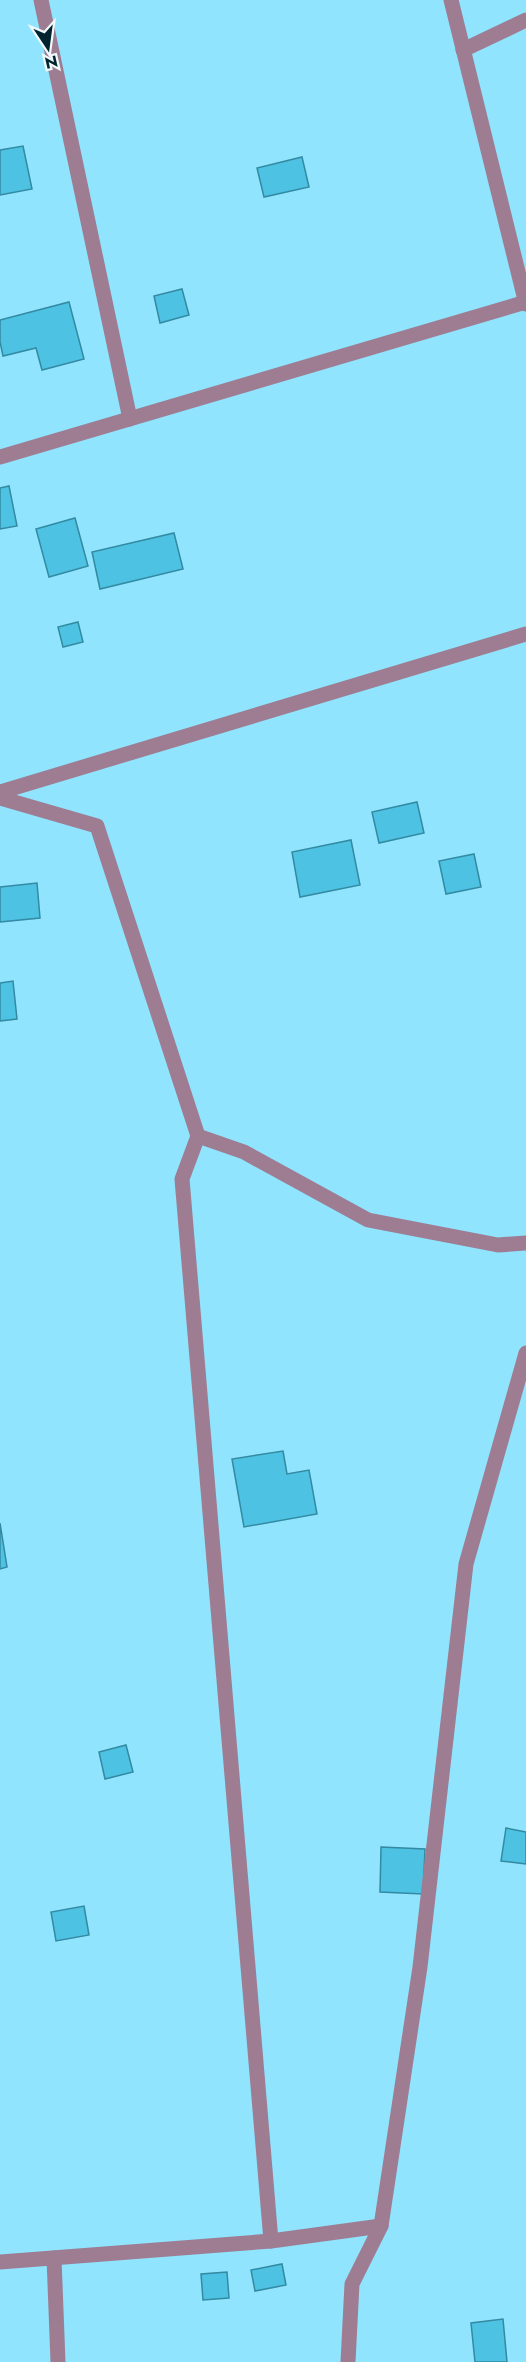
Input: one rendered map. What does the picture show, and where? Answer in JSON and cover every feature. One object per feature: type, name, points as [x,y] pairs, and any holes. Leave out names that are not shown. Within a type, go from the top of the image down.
[{"type":"street","points":[[41,0],[130,419]]},
{"type":"street","points":[[0,457],[526,302],[451,0]]},
{"type":"street","points":[[463,50],[526,20]]},
{"type":"street","points":[[0,792],[526,634]]},
{"type":"street","points":[[0,798],[97,826],[198,1136],[182,1179],[271,2241]]},
{"type":"street","points":[[198,1136],[244,1152],[368,1220],[498,1245],[526,1243]]},
{"type":"street","points":[[348,2362],[352,2284],[381,2226],[420,1967],[466,1564],[526,1353]]},
{"type":"street","points":[[0,2262],[271,2241],[381,2226]]},
{"type":"street","points":[[54,2258],[58,2362]]},
{"type":"building","points":[[23,146],[32,189],[0,195],[0,150]]},
{"type":"building","points":[[302,157],[309,187],[264,197],[257,168]]},
{"type":"building","points":[[182,289],[189,315],[160,323],[154,296]]},
{"type":"building","points":[[69,302],[84,359],[42,370],[36,348],[3,356],[0,342],[0,320]]},
{"type":"building","points":[[9,486],[17,526],[0,529],[0,488]]},
{"type":"building","points":[[75,518],[88,566],[49,577],[36,529]]},
{"type":"building","points":[[174,533],[183,569],[100,589],[92,552]]},
{"type":"building","points":[[78,622],[83,642],[63,647],[58,627]]},
{"type":"building","points":[[417,802],[424,833],[379,843],[372,812]]},
{"type":"building","points":[[351,840],[360,885],[300,897],[292,852]]},
{"type":"building","points":[[474,854],[481,887],[446,894],[439,861]]},
{"type":"building","points":[[37,883],[40,918],[0,922],[0,887]]},
{"type":"building","points":[[13,981],[17,1019],[0,1021],[0,983]]},
{"type":"building","points":[[283,1451],[287,1474],[309,1470],[317,1514],[244,1527],[232,1459]]},
{"type":"building","points":[[0,1523],[7,1567],[0,1569]]},
{"type":"building","points":[[126,1745],[133,1772],[105,1779],[99,1752]]},
{"type":"building","points":[[506,1828],[526,1832],[526,1864],[501,1861]]},
{"type":"building","points":[[381,1847],[425,1849],[423,1894],[380,1892]]},
{"type":"building","points":[[84,1906],[89,1935],[56,1941],[51,1912]]},
{"type":"building","points":[[282,2264],[286,2285],[255,2291],[251,2270]]},
{"type":"building","points":[[227,2272],[229,2298],[203,2300],[201,2274]]},
{"type":"building","points":[[503,2319],[507,2362],[475,2362],[471,2323]]}]
